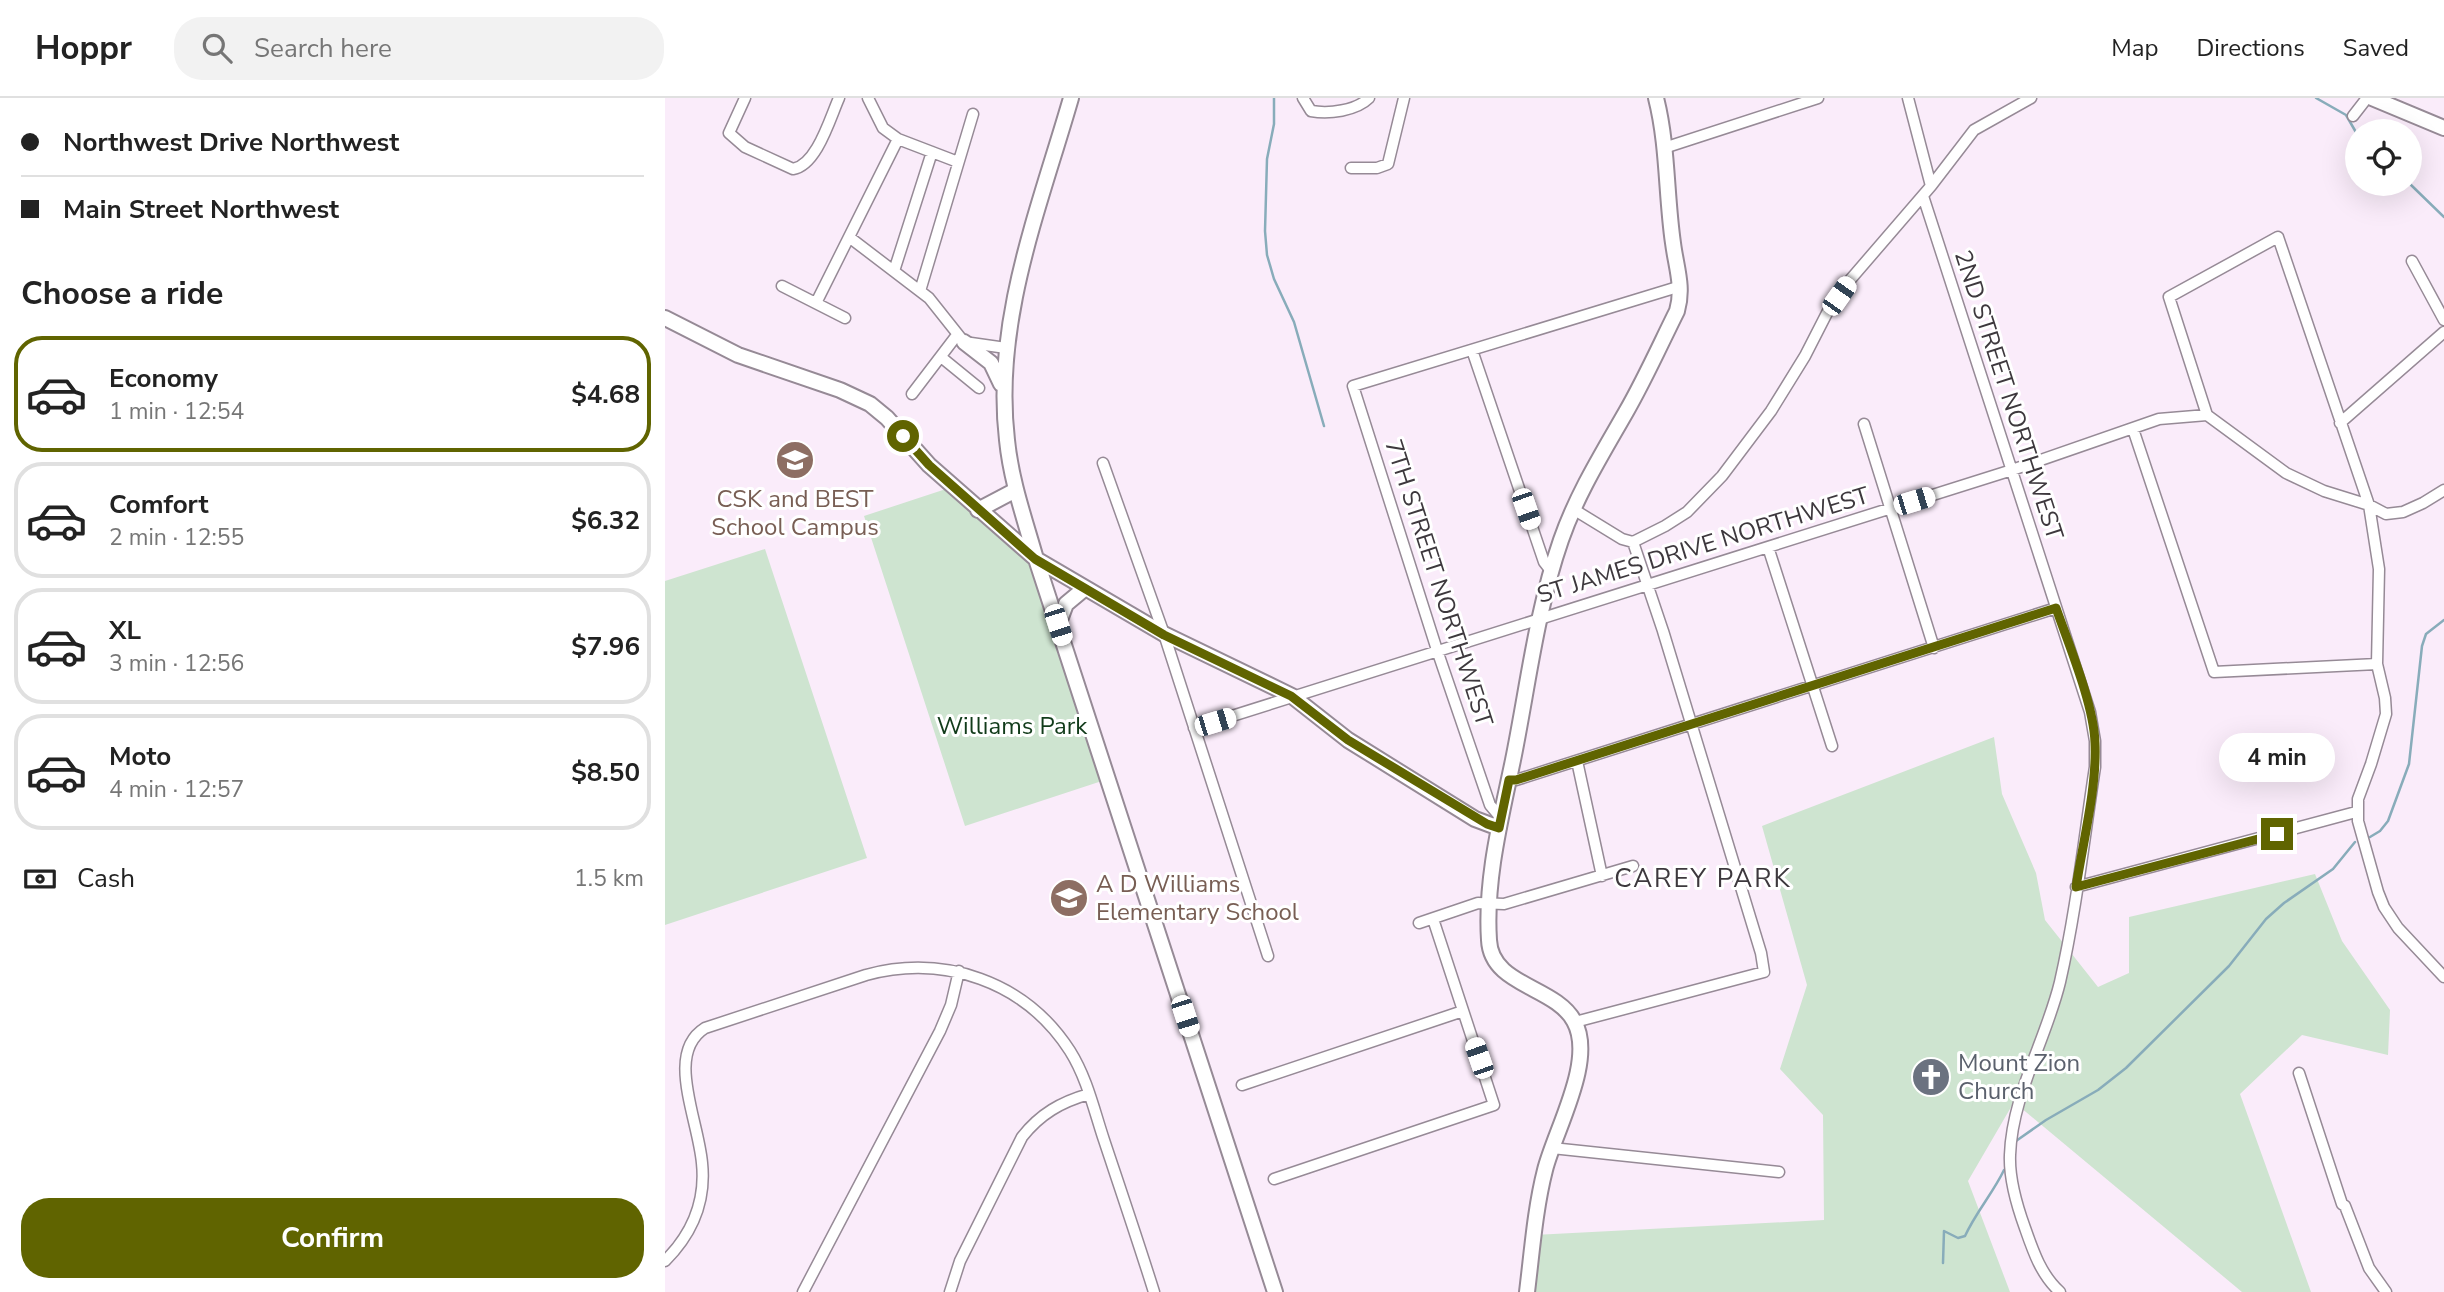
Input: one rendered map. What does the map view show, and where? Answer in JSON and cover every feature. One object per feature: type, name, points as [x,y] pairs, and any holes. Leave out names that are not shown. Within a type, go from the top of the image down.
[{"type":"street","points":[[745,98],[729,133],[745,147],[793,169],[802,167],[815,153],[839,98]]},
{"type":"street","points":[[867,98],[883,128],[898,139],[958,162]]},
{"type":"street","points":[[1071,98],[1009,319],[1004,393],[1007,441],[1016,490],[1035,559],[1275,1292]]},
{"type":"street","points":[[1303,98],[1311,111],[1322,113],[1351,108],[1369,98]]},
{"type":"street","points":[[1352,168],[1377,168],[1388,164],[1404,98]]},
{"type":"street","points":[[1527,1292],[1542,1186],[1577,1072],[1580,1038],[1575,1022],[1564,1008],[1512,977],[1498,964],[1489,944],[1489,902],[1500,823],[1539,618],[1551,572],[1573,509],[1593,468],[1628,409],[1681,299],[1656,98]]},
{"type":"street","points":[[1664,148],[1818,98]]},
{"type":"street","points":[[1908,98],[1931,186]]},
{"type":"street","points":[[1573,509],[1622,539],[1633,542],[1687,512],[1722,476],[1770,411],[1805,356],[1827,313],[1845,288],[1923,196],[1974,130],[2030,98]]},
{"type":"street","points":[[2353,116],[2369,98],[2444,128]]},
{"type":"street","points":[[920,291],[973,114]]},
{"type":"street","points":[[816,303],[898,139]]},
{"type":"street","points":[[894,271],[932,152]]},
{"type":"street","name":"2ND STREET NORTHWEST","points":[[1923,196],[2090,712],[2095,741],[2095,767],[2059,985],[2019,1103],[2010,1157],[2022,1219],[2032,1248],[2046,1276],[2060,1292]]},
{"type":"street","points":[[849,237],[929,298],[960,338],[991,363],[1004,393]]},
{"type":"street","points":[[2444,490],[2423,503],[2395,514],[2379,511],[2369,505],[2324,491],[2286,473],[2263,458],[2207,415],[2169,298],[2278,237],[2369,505],[2379,569],[2377,664],[2386,714],[2356,812],[2384,907],[2398,928],[2444,978]]},
{"type":"street","points":[[2412,261],[2444,320]]},
{"type":"street","points":[[782,286],[845,318]]},
{"type":"street","points":[[1551,572],[1544,562],[1472,350],[1681,286]]},
{"type":"street","points":[[665,318],[737,355],[840,390],[870,404],[887,418],[929,465],[1035,559],[1164,635],[1291,696],[1348,740],[1475,819],[1500,823]]},
{"type":"street","points":[[2340,423],[2444,331]]},
{"type":"street","points":[[960,338],[1006,348]]},
{"type":"street","points":[[912,394],[960,338]]},
{"type":"street","name":"7TH STREET NORTHWEST","points":[[1472,350],[1353,386],[1437,650],[1490,805],[1500,823]]},
{"type":"street","points":[[941,357],[979,388]]},
{"type":"street","name":"ST JAMES DRIVE NORTHWEST","points":[[1194,728],[2012,470],[2159,419],[2207,415]]},
{"type":"street","points":[[1864,424],[1934,648]]},
{"type":"street","points":[[2133,429],[2214,672],[2377,664]]},
{"type":"street","points":[[1103,463],[1164,635],[1268,957]]},
{"type":"street","points":[[978,510],[1016,490]]},
{"type":"street","points":[[1575,1022],[1764,972],[1761,953],[1664,631],[1633,542]]},
{"type":"street","points":[[1768,547],[1832,746]]},
{"type":"street","points":[[1058,625],[1066,604],[1084,589]]},
{"type":"street","points":[[1509,780],[1577,761],[2056,608]]},
{"type":"street","points":[[1577,761],[1602,876]]},
{"type":"street","points":[[2076,887],[2356,812]]},
{"type":"street","points":[[1419,923],[1478,903],[1504,904],[1633,866]]},
{"type":"street","points":[[1274,1179],[1494,1105],[1433,919]]},
{"type":"street","points":[[665,1261],[689,1231],[702,1190],[700,1152],[675,1066],[676,1056],[686,1038],[705,1028],[883,970],[920,967],[959,971],[1003,988],[1043,1017],[1071,1053],[1089,1094],[1154,1292]]},
{"type":"street","points":[[803,1292],[940,1031],[951,1005],[959,971]]},
{"type":"street","points":[[1242,1085],[1463,1011]]},
{"type":"street","points":[[2299,1073],[2342,1204],[2368,1268],[2386,1292]]},
{"type":"street","points":[[950,1292],[960,1261],[1022,1137],[1052,1108],[1089,1094]]},
{"type":"street","points":[[1552,1148],[1779,1172]]},
{"type":"green space","name":"Williams Park","points":[[952,487],[1034,558],[1111,778],[965,826],[864,516]]},
{"type":"green space","points":[[765,549],[867,858],[665,925],[665,581]]},
{"type":"green space","points":[[1994,737],[2002,794],[2036,873],[2045,920],[2098,987],[2129,973],[2129,917],[2315,874],[2342,941],[2390,1010],[2388,1055],[2302,1035],[2240,1094],[2311,1292],[2242,1292],[2014,1102],[1968,1181],[2010,1292],[1529,1292],[1534,1235],[1824,1220],[1823,1115],[1780,1069],[1807,985],[1762,826]]},
{"type":"waterway","points":[[1274,98],[1274,124],[1267,159],[1267,255],[1274,279],[1294,322],[1324,426]]},
{"type":"waterway","points":[[2316,98],[2348,119]]},
{"type":"waterway","points":[[2422,196],[2444,217]]},
{"type":"waterway","points":[[2370,837],[2380,831],[2388,821],[2409,764],[2422,646],[2426,634],[2444,620]]},
{"type":"waterway","points":[[2016,1141],[2098,1090],[2126,1068],[2229,966],[2266,919],[2333,869],[2355,842]]},
{"type":"waterway","points":[[1943,1263],[1944,1231],[1958,1238],[1965,1236],[2004,1170]]},
{"type":"place","name":"CSK and BEST School Campus","points":[[795,460]]},
{"type":"place","name":"A D Williams Elementary School","points":[[1069,898]]},
{"type":"place","name":"Mount Zion Church","points":[[1931,1077]]},
{"type":"district","name":"CAREY PARK","points":[[1703,878]]},
{"type":"route","points":[[903,436],[929,465],[1035,559],[1164,635],[1273,685],[1348,740],[1475,819],[1499,828],[1509,780],[2056,608],[2090,712],[2095,741],[2095,767],[2076,887],[2277,834]]}]
